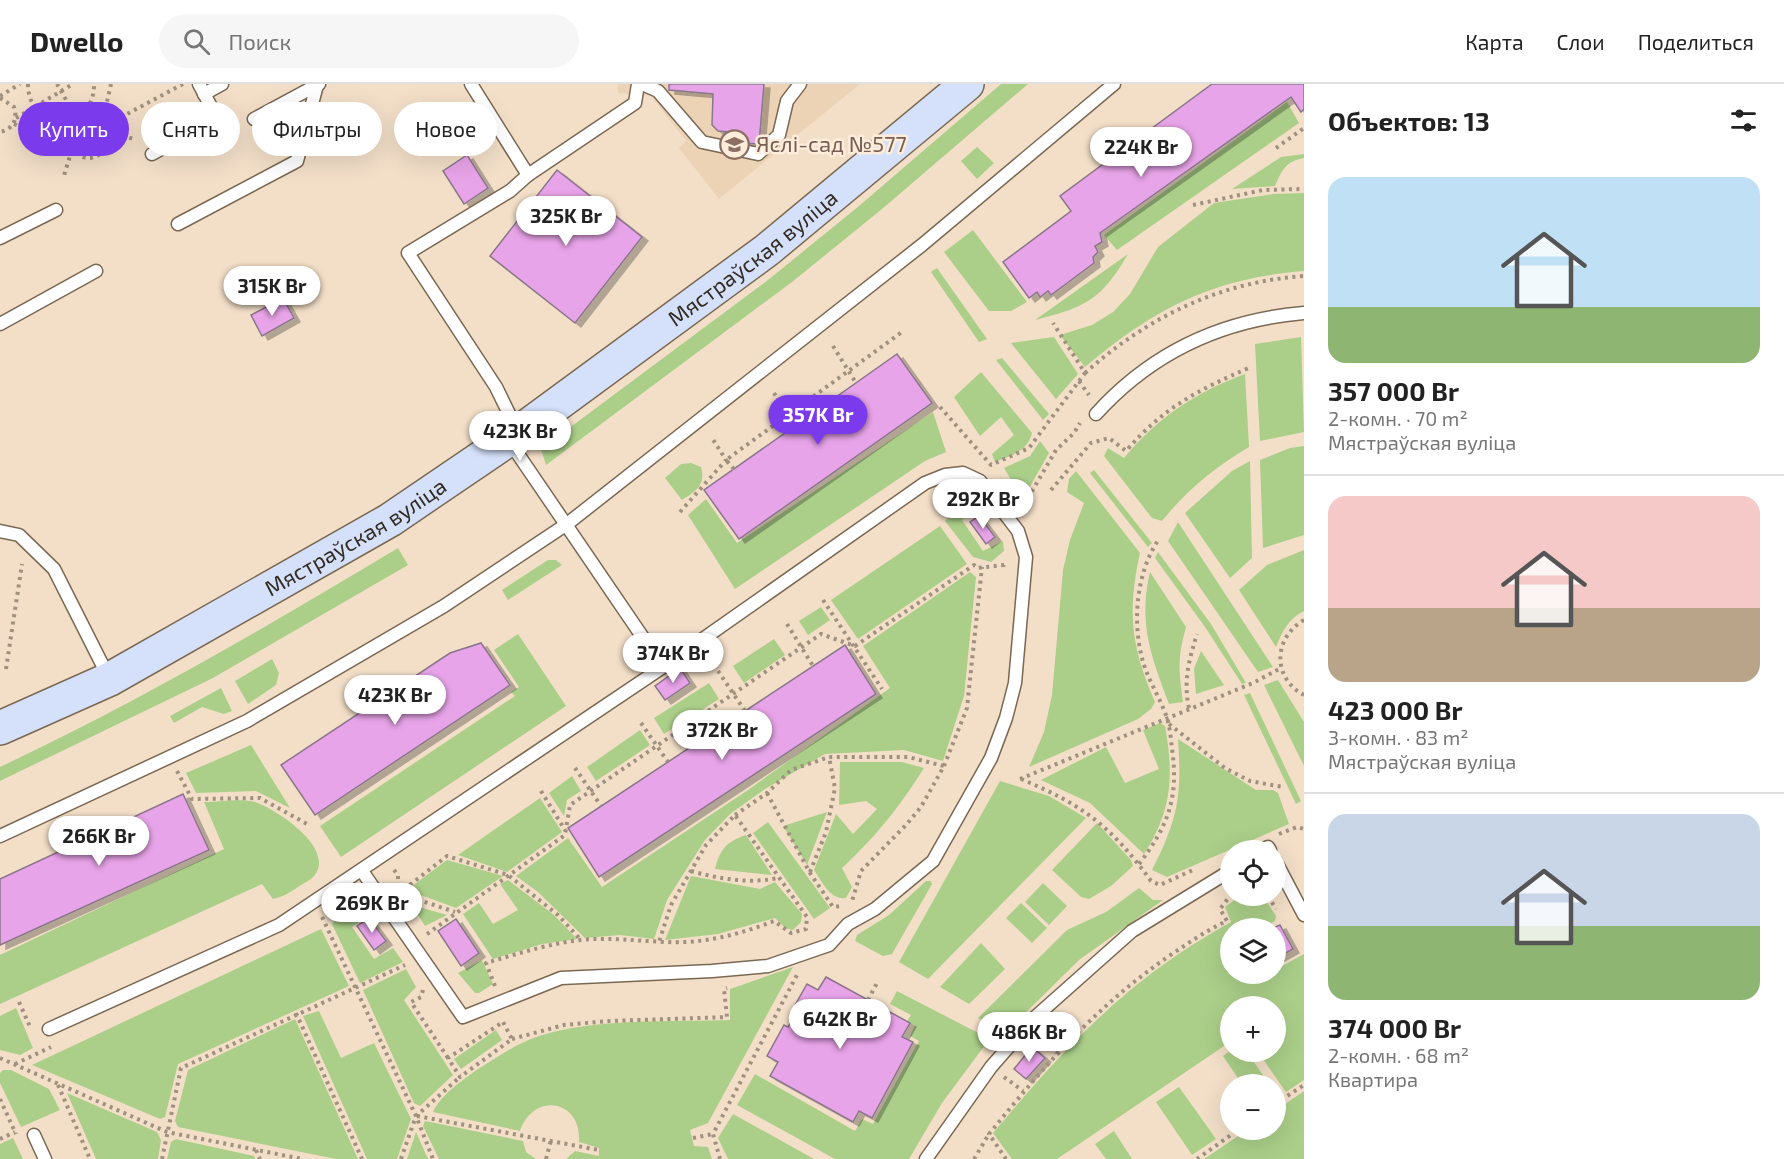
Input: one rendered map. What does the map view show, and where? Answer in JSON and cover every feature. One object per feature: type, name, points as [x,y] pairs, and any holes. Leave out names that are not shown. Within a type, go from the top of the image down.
[{"type":"street","name":"Мястраўская вуліца","points":[[0,728],[110,679],[390,520],[513,436],[767,250],[967,84]]},
{"type":"lane","points":[[202,89],[222,84]]},
{"type":"lane","points":[[285,102],[317,84]]},
{"type":"lane","points":[[178,224],[297,161],[317,84]]},
{"type":"lane","points":[[471,84],[528,175]]},
{"type":"lane","points":[[663,667],[567,524],[513,436],[496,387],[408,253],[510,191],[528,175],[635,103],[640,84],[658,91],[702,142],[758,154],[779,135],[787,101],[800,84]]},
{"type":"lane","points":[[0,836],[247,721],[444,606],[567,524],[922,245],[1114,84]]},
{"type":"lane","points":[[0,238],[56,210]]},
{"type":"lane","points":[[0,324],[96,271]]},
{"type":"lane","points":[[1090,414],[1115,393],[1180,347],[1235,324],[1269,316],[1304,314]]},
{"type":"lane","points":[[49,1029],[279,925],[663,667],[925,483],[945,475],[963,473],[980,481],[1018,531],[1026,557],[1015,683],[1006,718],[991,758],[933,861],[875,909],[848,924],[829,945],[768,966],[561,978],[463,1017],[362,871]]},
{"type":"lane","points":[[0,531],[19,535],[54,570],[110,679]]},
{"type":"lane","points":[[926,1159],[991,1067],[1033,1019],[1132,931],[1220,877]]},
{"type":"lane","points":[[1286,881],[1304,915]]},
{"type":"lane","points":[[34,1136],[45,1159]]},
{"type":"path","points":[[0,97],[20,84]]},
{"type":"path","points":[[28,84],[28,94],[32,102]]},
{"type":"path","points":[[57,84],[67,102]]},
{"type":"path","points":[[42,102],[73,84]]},
{"type":"path","points":[[91,102],[94,84]]},
{"type":"path","points":[[107,102],[111,84]]},
{"type":"path","points":[[129,113],[183,84]]},
{"type":"path","points":[[0,97],[14,107],[16,118],[14,124],[0,132]]},
{"type":"path","points":[[14,124],[18,125]]},
{"type":"path","points":[[1276,148],[1304,128]]},
{"type":"path","points":[[129,138],[133,139]]},
{"type":"path","points":[[63,179],[70,156]]},
{"type":"path","points":[[82,156],[84,158],[97,156]]},
{"type":"path","points":[[1193,205],[1263,190],[1304,189]]},
{"type":"path","points":[[940,407],[991,465],[1029,448],[1085,373],[1137,331],[1174,310],[1241,286],[1304,276]]},
{"type":"path","points":[[1053,322],[1085,373]]},
{"type":"path","points":[[680,512],[726,460],[902,332]]},
{"type":"path","points":[[833,346],[856,383]]},
{"type":"path","points":[[1051,490],[1091,443],[1109,438],[1126,451],[1162,415],[1195,391],[1251,367]]},
{"type":"path","points":[[1079,381],[1092,399]]},
{"type":"path","points":[[774,393],[794,426]]},
{"type":"path","points":[[1028,498],[1056,450],[1090,414]]},
{"type":"path","points":[[712,438],[734,469]]},
{"type":"path","points":[[1139,864],[1156,843],[1168,818],[1174,796],[1174,765],[1169,723],[1142,658],[1137,601],[1148,555],[1160,539]]},
{"type":"path","points":[[6,669],[24,552]]},
{"type":"path","points":[[855,646],[974,565],[982,567],[1004,565],[1009,552]]},
{"type":"path","points":[[767,793],[810,873],[833,907],[850,905],[861,871],[921,807],[944,766],[966,708],[982,567]]},
{"type":"path","points":[[823,600],[882,689]]},
{"type":"path","points":[[1304,620],[1286,634],[1281,647],[1281,668],[1291,686],[1304,695]]},
{"type":"path","points":[[787,624],[813,666]]},
{"type":"path","points":[[426,933],[565,835],[570,805],[801,647],[821,634],[855,646]]},
{"type":"path","points":[[1189,708],[1185,690],[1186,668],[1197,634]]},
{"type":"path","points":[[1199,867],[1160,885],[1151,881],[1139,864],[1094,816],[1065,798],[1020,779],[1281,668]]},
{"type":"path","points":[[718,672],[745,711]]},
{"type":"path","points":[[641,723],[668,762]]},
{"type":"path","points":[[1169,723],[1225,768],[1250,781],[1283,788]]},
{"type":"path","points":[[659,942],[671,905],[706,845],[735,815],[767,793],[791,770],[829,757],[908,757],[944,766]]},
{"type":"path","points":[[810,873],[826,831],[835,788],[829,757]]},
{"type":"path","points":[[575,768],[601,806]]},
{"type":"path","points":[[177,770],[192,799],[260,798],[309,825]]},
{"type":"path","points":[[541,791],[566,831]]},
{"type":"path","points":[[512,1039],[503,1022],[497,1002],[489,992],[496,987],[486,963],[544,946],[581,940],[621,938],[659,942],[712,939],[774,921],[791,933],[806,929],[807,918],[735,815]]},
{"type":"path","points":[[1296,827],[1304,829]]},
{"type":"path","points":[[398,893],[447,856],[508,875],[558,915],[581,940]]},
{"type":"path","points":[[691,871],[720,879],[760,882],[778,878]]},
{"type":"path","points":[[398,893],[403,901]]},
{"type":"path","points":[[398,893],[456,912]]},
{"type":"path","points":[[974,1159],[989,1134],[1056,1053],[1131,982],[1210,929],[1227,921],[1220,909],[1222,906]]},
{"type":"path","points":[[331,911],[322,916],[416,1116],[433,1159]]},
{"type":"path","points":[[420,925],[431,942]]},
{"type":"path","points":[[402,954],[413,971]]},
{"type":"path","points":[[162,1159],[181,1068],[408,963]]},
{"type":"path","points":[[720,1159],[713,1134],[798,972]]},
{"type":"path","points":[[868,1000],[878,981]]},
{"type":"path","points":[[401,1159],[416,1116],[460,1077],[512,1039],[575,1024],[726,1017],[724,989],[735,985]]},
{"type":"path","points":[[423,987],[421,997],[411,1002],[460,1077]]},
{"type":"path","points":[[297,1013],[362,1159]]},
{"type":"path","points":[[448,1058],[503,1022]]},
{"type":"path","points":[[1030,1044],[1037,1035],[1056,1053]]},
{"type":"path","points":[[0,1058],[167,1132],[303,1159]]},
{"type":"path","points":[[57,1084],[90,1159]]},
{"type":"path","points":[[1286,1097],[1304,1085]]},
{"type":"path","points":[[0,1099],[19,1141]]},
{"type":"path","points":[[416,1116],[599,1150]]},
{"type":"path","points":[[0,1139],[15,1132]]},
{"type":"path","points":[[693,1138],[713,1134]]},
{"type":"path","points":[[989,1134],[1006,1159]]},
{"type":"path","points":[[546,1159],[550,1140]]},
{"type":"path","points":[[1197,1159],[1224,1140]]},
{"type":"path","points":[[256,1150],[260,1159]]},
{"type":"shaded area","name":"Яслі-сад №577","points":[[618,84],[860,84],[719,199],[679,148],[686,141],[651,96],[618,93]]},
{"type":"green space","points":[[1001,84],[1028,84],[882,209],[792,282],[546,465],[541,449],[768,280],[859,206]]},
{"type":"green space","points":[[1287,102],[1299,123],[1117,250],[1104,235]]},
{"type":"green space","points":[[977,147],[994,163],[977,179],[961,161]]},
{"type":"green space","points":[[1304,154],[1304,158],[1293,161],[1285,167],[1275,186],[1232,189],[1281,157]]},
{"type":"green space","points":[[1304,193],[1304,271],[1241,281],[1186,300],[1135,329],[1085,367],[1060,335],[1092,325],[1113,312],[1130,294],[1158,247],[1214,203],[1273,194]]},
{"type":"green space","points":[[973,230],[1027,302],[1011,311],[989,311],[944,252]]},
{"type":"green space","points":[[1128,254],[1100,292],[1080,306],[1035,320]]},
{"type":"green space","points":[[937,268],[987,339],[979,342],[931,272]]},
{"type":"green space","points":[[1054,337],[1078,374],[1056,399],[1011,343]]},
{"type":"green space","points":[[1301,337],[1304,432],[1260,441],[1255,344]]},
{"type":"green space","points":[[1002,358],[1049,414],[1043,420],[996,360]]},
{"type":"green space","points":[[981,372],[1032,433],[1023,449],[995,462],[992,454],[1014,435],[1001,417],[980,436],[954,397]]},
{"type":"green space","points":[[1245,374],[1249,447],[1202,480],[1162,521],[1152,518],[1104,456],[1108,448],[1124,458],[1150,431],[1178,408],[1210,389]]},
{"type":"green space","points":[[933,412],[946,452],[925,461],[735,589],[688,515],[706,499],[737,543]]},
{"type":"green space","points":[[1040,441],[1049,453],[1028,490],[1016,488],[1004,468],[1030,456]]},
{"type":"green space","points":[[1304,446],[1304,535],[1263,548],[1260,460],[1290,448]]},
{"type":"green space","points":[[1250,461],[1252,558],[1230,578],[1185,513],[1232,471]]},
{"type":"green space","points":[[691,463],[701,467],[701,483],[682,500],[665,478],[681,464]]},
{"type":"green space","points":[[1094,470],[1152,543],[1148,547],[1090,473]]},
{"type":"green space","points":[[1076,471],[1140,553],[1133,593],[1134,629],[1141,664],[1155,702],[1151,709],[1138,719],[1029,767],[1044,732],[1052,695],[1063,570],[1070,540],[1084,503],[1067,492],[1069,479]]},
{"type":"green space","points":[[951,491],[963,491],[979,507],[962,520],[983,551],[1003,541],[1004,551],[991,562],[973,557],[945,521],[950,516],[946,503]]},
{"type":"green space","points":[[1178,522],[1273,667],[1258,672],[1168,541]]},
{"type":"green space","points":[[940,526],[967,564],[858,639],[831,600]]},
{"type":"green space","points":[[398,548],[408,565],[213,678],[0,781],[0,767],[202,662]]},
{"type":"green space","points":[[1304,550],[1304,611],[1294,617],[1287,626],[1276,647],[1239,590],[1267,565]]},
{"type":"green space","points":[[1158,552],[1211,624],[1246,683],[1242,684],[1205,627],[1155,558]]},
{"type":"green space","points":[[548,560],[556,560],[562,565],[508,600],[502,590]]},
{"type":"green space","points":[[970,572],[976,577],[964,696],[943,761],[904,750],[825,754],[765,789],[730,814],[705,840],[667,900],[654,939],[620,935],[585,938],[538,892],[516,876],[568,838],[602,887],[748,790],[890,688],[863,646]]},
{"type":"green space","points":[[1150,572],[1186,627],[1180,664],[1183,702],[1169,704],[1152,655],[1145,607]]},
{"type":"green space","points":[[821,607],[830,620],[808,635],[799,621]]},
{"type":"green space","points":[[518,634],[566,706],[341,857],[320,826],[515,696],[511,692],[519,687],[494,650]]},
{"type":"green space","points":[[774,639],[785,655],[744,683],[733,666]]},
{"type":"green space","points":[[1201,651],[1224,685],[1196,694],[1194,669]]},
{"type":"green space","points":[[272,659],[279,673],[276,685],[248,704],[235,681]]},
{"type":"green space","points":[[1278,680],[1304,722],[1304,766],[1264,685]]},
{"type":"green space","points":[[709,683],[719,699],[664,734],[654,718]]},
{"type":"green space","points":[[221,688],[232,711],[224,714],[202,707],[174,723],[170,716]]},
{"type":"green space","points":[[1250,693],[1301,801],[1296,804],[1244,695]]},
{"type":"green space","points":[[1160,723],[1165,726],[1170,777],[1160,823],[1144,854],[1090,803],[1041,780],[1106,747],[1125,783],[1159,769],[1143,730]]},
{"type":"green space","points":[[640,730],[650,745],[596,781],[587,767]]},
{"type":"green space","points":[[1178,739],[1256,790],[1273,790],[1278,793],[1289,824],[1252,840],[1220,840],[1220,854],[1167,877],[1152,870],[1173,821],[1179,776]]},
{"type":"green space","points":[[251,745],[290,808],[256,791],[196,793],[186,773]]},
{"type":"green space","points":[[840,762],[902,762],[924,768],[886,821],[842,868],[852,887],[846,898],[840,898],[831,893],[814,870],[836,814],[853,834],[877,809],[866,801],[839,805]]},
{"type":"green space","points":[[572,776],[581,791],[567,800],[564,816],[549,793]]},
{"type":"green space","points":[[1000,781],[1049,796],[1086,818],[928,979],[899,962]]},
{"type":"green space","points":[[540,798],[562,832],[507,872],[458,855]]},
{"type":"green space","points":[[237,800],[255,802],[287,819],[308,838],[315,849],[319,859],[315,875],[288,894],[273,899],[262,884],[0,1004],[0,955],[224,849],[204,802]]},
{"type":"green space","points":[[827,812],[807,865],[783,826]]},
{"type":"green space","points":[[768,822],[830,908],[814,919],[753,833]]},
{"type":"green space","points":[[1097,823],[1131,860],[1133,866],[1111,886],[1089,899],[1081,897],[1052,870]]},
{"type":"green space","points":[[746,835],[772,875],[715,869],[725,847],[733,840]]},
{"type":"green space","points":[[447,860],[503,876],[456,908],[407,890]]},
{"type":"green space","points":[[691,876],[760,889],[775,882],[802,914],[801,922],[793,930],[785,928],[775,918],[718,934],[665,940]]},
{"type":"green space","points":[[508,880],[554,915],[577,939],[542,944],[493,959],[463,914],[479,903],[493,924],[518,910],[500,884]]},
{"type":"green space","points":[[926,881],[931,881],[932,884],[892,954],[883,956],[855,941],[857,935],[889,915]]},
{"type":"green space","points":[[1043,883],[1067,906],[1049,925],[1025,902]]},
{"type":"green space","points":[[1139,888],[1153,900],[1163,900],[1079,960],[1006,1032],[978,1018],[1067,930],[1106,912]]},
{"type":"green space","points":[[1021,903],[1047,928],[1032,943],[1006,918]]},
{"type":"green space","points":[[359,904],[365,907],[370,914],[352,927],[374,959],[393,948],[403,962],[360,983],[332,924],[341,912]]},
{"type":"green space","points":[[412,905],[447,915],[425,926]]},
{"type":"green space","points":[[1270,906],[1276,916],[1276,918],[1229,918],[1225,907]]},
{"type":"green space","points":[[321,929],[349,986],[178,1064],[165,1117],[160,1119],[32,1065]]},
{"type":"green space","points":[[1220,929],[1220,984],[1286,984],[1286,964],[1304,954],[1304,1080],[1286,1092],[1286,1074],[1273,1074],[1265,1062],[1286,1062],[1286,996],[1220,996],[1220,1049],[1057,1159],[1012,1159],[993,1133],[1074,1042],[1130,990],[1194,944]]},
{"type":"green space","points":[[981,943],[1005,969],[969,1004],[940,987]]},
{"type":"green space","points":[[482,960],[493,984],[475,993],[458,973]]},
{"type":"green space","points":[[793,967],[708,1123],[690,1130],[694,1146],[708,1147],[712,1159],[566,1159],[575,1151],[599,1156],[599,1148],[579,1142],[578,1128],[573,1117],[556,1106],[546,1106],[536,1110],[527,1118],[520,1131],[433,1112],[446,1095],[464,1079],[530,1039],[584,1026],[658,1021],[730,1020],[730,989]]},
{"type":"green space","points":[[406,969],[416,987],[404,1000],[453,1075],[420,1106],[414,1103],[363,990]]},
{"type":"green space","points":[[897,991],[986,1037],[985,1045],[942,1103],[909,1159],[835,1159],[737,1105],[755,1074],[855,1131],[862,1119],[873,1124],[919,1041],[910,1036],[915,1025],[906,1023],[911,1015],[890,1004]]},
{"type":"green space","points":[[16,1008],[33,1048],[20,1055],[0,1050],[0,1016]]},
{"type":"green space","points":[[319,1011],[341,1058],[374,1043],[411,1119],[397,1159],[367,1159],[303,1016]]},
{"type":"green space","points":[[295,1019],[358,1159],[336,1159],[178,1127],[175,1121],[188,1070]]},
{"type":"green space","points":[[496,1030],[502,1040],[461,1069],[454,1059]]},
{"type":"green space","points":[[1227,1062],[1254,1062],[1262,1074],[1235,1074]]},
{"type":"green space","points":[[3,1070],[11,1070],[49,1089],[60,1110],[21,1127],[0,1083],[0,1073]]},
{"type":"green space","points":[[1179,1087],[1216,1139],[1192,1155],[1156,1102]]},
{"type":"green space","points":[[1304,1091],[1304,1159],[1204,1159],[1232,1140],[1286,1140],[1286,1103]]},
{"type":"green space","points":[[67,1093],[157,1132],[161,1140],[158,1159],[96,1159]]},
{"type":"green space","points":[[733,1114],[814,1159],[728,1159],[718,1138]]},
{"type":"green space","points":[[425,1121],[523,1141],[526,1152],[536,1159],[439,1159],[423,1126]]},
{"type":"green space","points":[[1114,1131],[1132,1159],[1106,1159],[1095,1144]]},
{"type":"green space","points":[[416,1132],[428,1159],[407,1159]]},
{"type":"green space","points":[[13,1138],[23,1159],[0,1159],[0,1144]]},
{"type":"green space","points":[[176,1139],[254,1156],[255,1159],[167,1159],[171,1142]]},
{"type":"building","points":[[669,84],[764,84],[759,144],[741,143],[741,133],[718,131],[712,125],[713,94],[669,90]]},
{"type":"building","points":[[1212,84],[1304,84],[1304,109],[1301,112],[1291,97],[1100,233],[1102,242],[1095,246],[1098,252],[1093,257],[1094,263],[1051,295],[1048,291],[1040,297],[1037,292],[1029,298],[1003,262],[1071,211],[1060,196]]},
{"type":"building","points":[[468,156],[488,188],[464,204],[443,171]]},
{"type":"building","points":[[557,170],[642,237],[575,323],[490,256]]},
{"type":"building","points":[[283,298],[294,318],[262,336],[251,315]]},
{"type":"building","points":[[897,354],[932,403],[739,539],[704,490]]},
{"type":"building","points":[[979,516],[995,537],[986,544],[970,522]]},
{"type":"building","points":[[481,643],[510,685],[315,815],[281,765],[450,653]]},
{"type":"building","points":[[845,645],[876,694],[599,877],[568,828]]},
{"type":"building","points":[[680,668],[690,683],[665,700],[655,686]]},
{"type":"building","points":[[183,794],[209,850],[0,945],[0,879]]},
{"type":"building","points":[[369,918],[386,941],[374,950],[357,926]]},
{"type":"building","points":[[456,919],[479,953],[461,966],[438,931]]},
{"type":"building","points":[[1286,936],[1293,949],[1286,953]]},
{"type":"building","points":[[826,977],[910,1023],[902,1037],[913,1042],[872,1118],[859,1111],[853,1122],[770,1076],[778,1062],[767,1056],[784,1025],[788,1027],[794,1016],[790,1014],[807,984],[818,990]]},
{"type":"building","points":[[1032,1047],[1045,1058],[1026,1079],[1014,1069]]},
{"type":"place","name":"Яслі-сад №577","points":[[735,144]]}]
